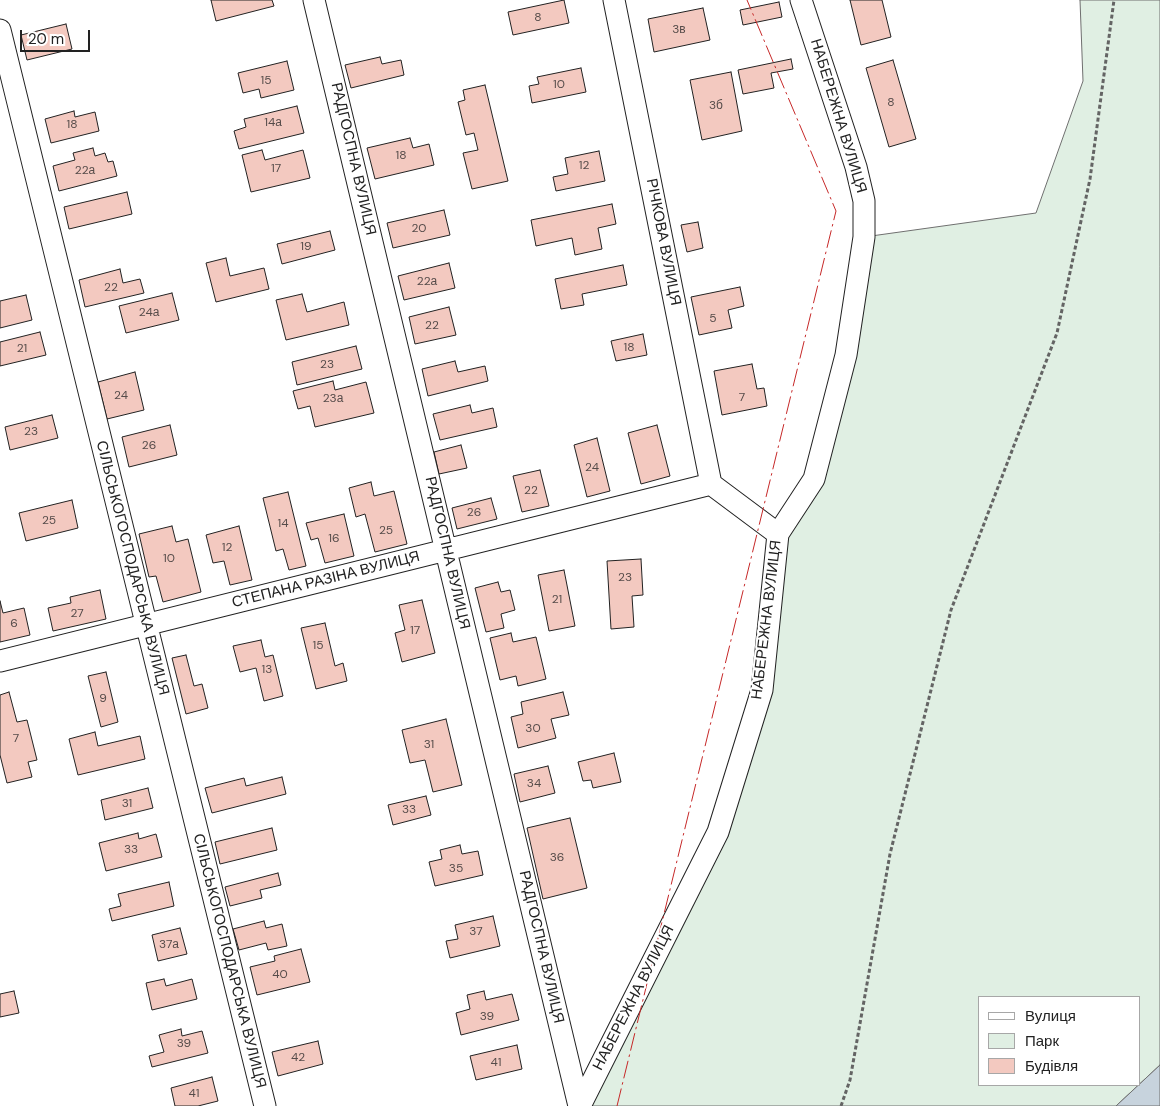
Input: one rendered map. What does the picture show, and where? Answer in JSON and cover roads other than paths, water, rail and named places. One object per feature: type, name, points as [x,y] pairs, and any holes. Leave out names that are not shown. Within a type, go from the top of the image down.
[{"type":"street","name":"РАДГОСПНА ВУЛИЦЯ","points":[[314,0],[580,1106]]},
{"type":"street","name":"РІЧКОВА ВУЛИЦЯ","points":[[614,0],[711,484]]},
{"type":"street","name":"НАБЕРЕЖНА ВУЛИЦЯ","points":[[580,1106],[718,832],[762,690],[778,534],[814,479],[846,355],[864,237],[864,201],[856,167],[801,0]]},
{"type":"street","name":"СІЛЬСЬКОГОСПОДАРСЬКА ВУЛИЦЯ","points":[[0,30],[265,1106]]},
{"type":"street","name":"СТЕПАНА РАЗІНА ВУЛИЦЯ","points":[[0,662],[711,484]]},
{"type":"street","points":[[711,484],[778,534]]}]
